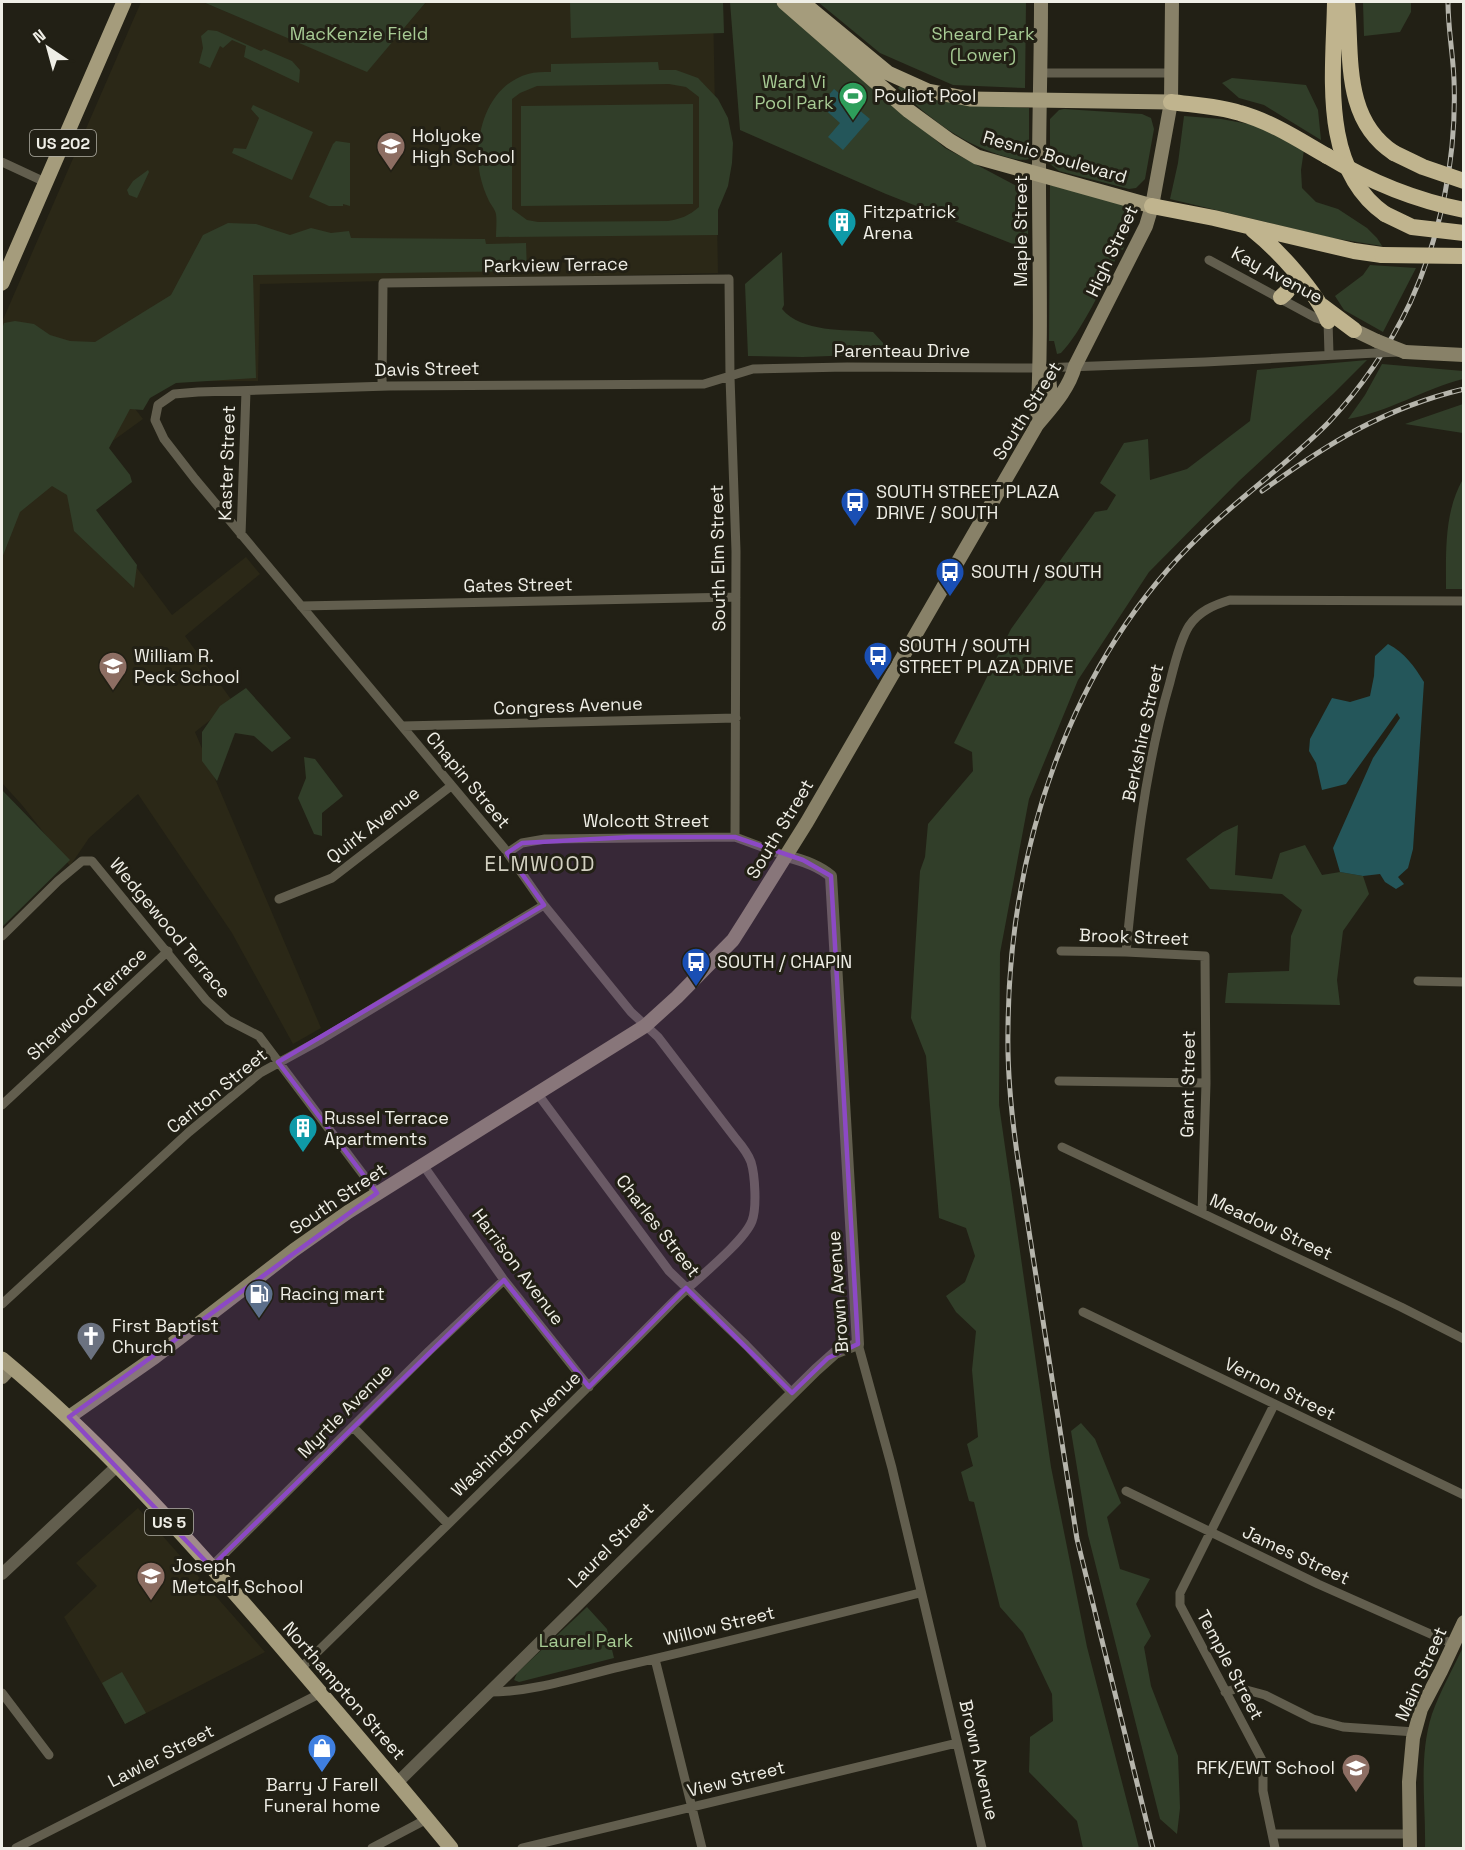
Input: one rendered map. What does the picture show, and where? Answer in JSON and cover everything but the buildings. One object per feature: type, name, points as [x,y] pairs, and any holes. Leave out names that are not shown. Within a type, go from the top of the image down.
[{"type":"highway","points":[[1335,2],[1333,79],[1335,109],[1342,158],[1359,190],[1368,201],[1384,213],[1412,227],[1464,233]]},
{"type":"highway","points":[[1347,2],[1351,81],[1355,101],[1367,126],[1380,142],[1394,153],[1423,167],[1464,181]]},
{"type":"highway","points":[[1171,102],[1223,108],[1241,113],[1276,126],[1354,172],[1390,189],[1464,210]]},
{"type":"highway","points":[[1152,206],[1354,251],[1382,255],[1464,256]]},
{"type":"highway","points":[[1250,227],[1272,245],[1319,303],[1328,321]]},
{"type":"highway","points":[[1281,297],[1288,292],[1292,284],[1293,271]]},
{"type":"highway","points":[[1319,303],[1354,330]]},
{"type":"main road","name":"US 202","points":[[2,283],[124,2]]},
{"type":"main road","name":"Resnic Boulevard","points":[[784,2],[909,111],[976,157],[1152,206]]},
{"type":"main road","name":"Resnic Boulevard","points":[[802,2],[888,73],[928,91],[970,99],[1171,102]]},
{"type":"main road","name":"Maple Street","points":[[1037,425],[1047,404],[1050,386],[1048,375],[1041,368],[1039,173],[1041,2]]},
{"type":"main road","name":"High Street","points":[[1075,366],[1146,226],[1152,206],[1171,102],[1172,2]]},
{"type":"main road","name":"Kay Avenue","points":[[1354,330],[1376,347],[1406,352],[1464,356]]},
{"type":"main road","name":"South Street","points":[[69,1417],[172,1344],[294,1250],[377,1194],[645,1026],[733,940],[786,856],[1037,425],[1055,404],[1072,378],[1075,366]]},
{"type":"main road","name":"Northampton Street","points":[[5,1367],[69,1417],[211,1567],[451,1848]]},
{"type":"main road","name":"Main Street","points":[[1410,1848],[1409,1782],[1414,1732],[1421,1709],[1464,1622]]},
{"type":"street","points":[[1041,73],[1172,73]]},
{"type":"street","points":[[2,162],[45,183]]},
{"type":"street","name":"Kay Avenue","points":[[1209,260],[1316,318],[1354,330]]},
{"type":"street","name":"Parkview Terrace","points":[[382,386],[383,283],[729,279]]},
{"type":"street","name":"South Elm Street","points":[[729,279],[736,597],[735,837]]},
{"type":"street","name":"Kay Avenue","points":[[1328,321],[1329,354]]},
{"type":"street","name":"South Street","points":[[1075,366],[1205,362],[1329,354],[1376,347]]},
{"type":"street","name":"Parenteau Drive","points":[[730,377],[753,369],[1075,366]]},
{"type":"street","name":"Davis Street","points":[[161,434],[155,420],[158,405],[174,394],[382,386],[704,384],[730,377]]},
{"type":"street","name":"Kaster Street","points":[[241,535],[246,391]]},
{"type":"street","name":"Chapin Street","points":[[161,434],[241,535],[507,853],[544,905],[630,1012],[658,1037],[747,1154],[753,1171],[752,1221]]},
{"type":"street","name":"Gates Street","points":[[301,606],[736,597]]},
{"type":"street","name":"Berkshire Street","points":[[1126,952],[1135,860],[1145,791],[1161,713],[1176,658],[1189,626],[1210,606],[1230,600],[1464,602]]},
{"type":"street","name":"Congress Avenue","points":[[402,726],[736,717]]},
{"type":"street","name":"Quirk Avenue","points":[[279,898],[332,878],[451,786]]},
{"type":"street","name":"Wolcott Street","points":[[507,853],[522,843],[545,839],[735,837],[786,856]]},
{"type":"street","name":"Brown Avenue","points":[[786,856],[822,868],[831,876],[858,1344],[889,1457],[982,1848]]},
{"type":"street","name":"Wedgewood Terrace","points":[[2,936],[66,874],[82,861],[91,861],[168,951],[206,1000],[228,1020],[259,1036],[377,1194]]},
{"type":"street","name":"Carlton Street","points":[[2,1304],[189,1132],[260,1073],[322,1039],[544,905]]},
{"type":"street","name":"Sherwood Terrace","points":[[2,1105],[168,951]]},
{"type":"street","name":"Brook Street","points":[[1061,951],[1205,956]]},
{"type":"street","name":"Grant Street","points":[[1202,1213],[1206,1083],[1205,956]]},
{"type":"street","points":[[1418,981],[1464,982]]},
{"type":"street","points":[[1059,1081],[1206,1083]]},
{"type":"street","name":"Charles Street","points":[[537,1093],[669,1271],[746,1344],[792,1393]]},
{"type":"street","name":"Meadow Street","points":[[1062,1147],[1401,1306],[1464,1339]]},
{"type":"street","name":"Harrison Avenue","points":[[423,1165],[504,1280],[589,1387]]},
{"type":"street","name":"Washington Avenue","points":[[300,1670],[589,1387],[686,1288],[730,1248],[752,1221]]},
{"type":"street","name":"Myrtle Avenue","points":[[211,1567],[504,1280]]},
{"type":"street","name":"Vernon Street","points":[[1083,1312],[1274,1406],[1464,1495]]},
{"type":"street","name":"Laurel Street","points":[[397,1783],[828,1358],[858,1344]]},
{"type":"street","name":"Temple Street","points":[[1274,1406],[1180,1593],[1180,1605],[1263,1762],[1263,1791],[1275,1848]]},
{"type":"street","points":[[352,1427],[448,1524]]},
{"type":"street","points":[[2,1574],[117,1466]]},
{"type":"street","name":"James Street","points":[[1126,1491],[1318,1584],[1453,1644]]},
{"type":"street","name":"Willow Street","points":[[490,1692],[528,1688],[656,1659],[920,1593]]},
{"type":"street","points":[[656,1659],[702,1848]]},
{"type":"street","points":[[1225,1692],[1239,1688],[1265,1695],[1312,1719],[1343,1727],[1414,1732]]},
{"type":"street","points":[[2,1693],[49,1755]]},
{"type":"street","name":"Lawler Street","points":[[16,1848],[321,1694]]},
{"type":"street","name":"View Street","points":[[522,1848],[957,1743]]},
{"type":"street","points":[[372,1848],[427,1819]]},
{"type":"street","points":[[1273,1834],[1410,1834]]},
{"type":"highlighted area","points":[[631,837],[735,837],[803,860],[831,876],[858,1344],[828,1358],[792,1393],[686,1288],[589,1387],[504,1280],[211,1567],[69,1417],[377,1193],[278,1062],[544,905],[507,853],[522,843]]},
{"type":"shaded area","name":"Holyoke High School","points":[[141,2],[203,2],[367,71],[426,2],[713,2],[718,273],[260,284],[258,381],[125,381],[125,396],[143,419],[67,474],[172,615],[246,557],[260,574],[185,636],[233,702],[195,732],[321,1028],[293,1044],[232,933],[138,794],[89,838],[70,866],[2,783],[2,322]]},
{"type":"shaded area","name":"Joseph Metcalf School","points":[[138,1508],[265,1652],[125,1724],[64,1617],[97,1586],[76,1563]]},
{"type":"green space","name":"MacKenzie Field","points":[[203,2],[426,2],[367,72]]},
{"type":"green space","points":[[570,2],[723,2],[724,33],[571,38]]},
{"type":"green space","name":"Ward Vi Pool Park","points":[[730,2],[775,2],[945,148],[1028,192],[1028,250],[886,194],[740,130]]},
{"type":"green space","name":"Sheard Park (Lower)","points":[[818,2],[1026,2],[1025,88],[953,85],[880,53]]},
{"type":"green space","points":[[1363,2],[1411,2],[1411,12],[1400,32],[1364,36]]},
{"type":"green space","points":[[208,30],[217,31],[261,51],[264,49],[292,61],[300,70],[299,83],[244,57],[246,46],[232,40],[223,48],[220,46],[210,68],[199,63],[203,48],[201,36]]},
{"type":"green space","points":[[658,62],[659,70],[676,70],[698,78],[718,99],[728,118],[733,143],[728,186],[718,210],[718,235],[496,237],[496,214],[480,175],[478,160],[481,130],[493,101],[502,90],[514,80],[531,73],[551,72],[551,64]],"holes":[[[669,84],[686,87],[699,97],[699,207],[692,213],[668,221],[538,222],[527,220],[512,209],[512,99],[520,93],[537,86]]]},
{"type":"green space","points":[[1232,78],[1306,85],[1318,110],[1321,140],[1264,105],[1239,98],[1222,83]]},
{"type":"green space","points":[[900,86],[979,105],[1029,108],[1029,159],[1007,157],[976,146],[948,130],[922,110],[898,88]]},
{"type":"green space","points":[[693,104],[693,204],[521,206],[521,106]]},
{"type":"green space","points":[[253,105],[313,132],[292,180],[232,153],[234,148],[246,149],[259,118],[251,109]]},
{"type":"green space","points":[[1059,110],[1142,114],[1151,118],[1154,129],[1145,179],[1136,188],[1129,189],[1059,171],[1050,164],[1050,119]]},
{"type":"green space","points":[[1184,116],[1221,119],[1260,126],[1304,150],[1301,170],[1302,188],[1316,202],[1338,209],[1367,228],[1382,246],[1332,238],[1170,199],[1178,163]]},
{"type":"green space","points":[[336,141],[350,143],[350,206],[343,204],[343,206],[329,206],[309,197]]},
{"type":"green space","points":[[148,170],[137,198],[129,195],[127,190],[133,181]]},
{"type":"green space","points":[[1050,185],[1137,207],[1123,250],[1120,249],[1077,332],[1061,353],[1057,354],[1054,341],[1049,341]]},
{"type":"green space","points":[[228,223],[256,224],[290,235],[311,228],[331,233],[349,231],[351,238],[485,239],[486,244],[526,243],[527,271],[253,275],[256,378],[176,383],[150,398],[143,410],[130,409],[109,448],[130,475],[132,482],[96,510],[137,565],[134,588],[74,531],[67,495],[52,486],[20,512],[2,558],[2,329],[4,323],[15,321],[34,324],[50,335],[70,341],[95,342],[171,295],[203,235]]},
{"type":"green space","points":[[782,252],[784,305],[782,309],[790,317],[812,326],[873,332],[884,344],[910,353],[803,357],[748,356],[745,284]]},
{"type":"green space","points":[[1370,265],[1416,268],[1383,332],[1344,310],[1335,296],[1363,275]]},
{"type":"green space","points":[[1367,360],[1239,481],[1149,572],[1078,680],[1029,799],[1000,953],[999,1105],[1051,1467],[1087,1647],[1139,1848],[1083,1848],[1077,1821],[1029,1772],[1030,1737],[1053,1721],[1052,1694],[1023,1633],[1000,1607],[974,1502],[969,1501],[961,1472],[973,1466],[967,1444],[978,1437],[972,1370],[976,1331],[956,1312],[946,1296],[965,1282],[975,1256],[966,1228],[939,1218],[926,1056],[911,1018],[920,871],[925,857],[928,824],[973,771],[972,752],[954,743],[1011,629],[1095,512],[1107,510],[1116,495],[1100,483],[1124,443],[1148,439],[1150,480],[1187,469],[1250,421],[1257,370]]},
{"type":"green space","points":[[1382,364],[1463,371],[1463,379],[1363,416],[1348,419],[1365,395]]},
{"type":"green space","points":[[1463,404],[1463,433],[1405,424]]},
{"type":"green space","points":[[1463,479],[1463,589],[1446,589],[1449,519]]},
{"type":"green space","points":[[246,688],[291,738],[272,752],[254,736],[235,733],[217,781],[202,761],[202,732],[220,706]]},
{"type":"green space","points":[[304,757],[315,759],[343,796],[322,813],[322,836],[314,834],[298,798],[306,778]]},
{"type":"green space","points":[[2,790],[70,860],[2,927]]},
{"type":"green space","points":[[1238,825],[1235,875],[1272,879],[1280,853],[1305,845],[1322,875],[1340,872],[1363,876],[1369,894],[1343,931],[1337,980],[1340,1005],[1225,1003],[1228,973],[1289,971],[1291,936],[1302,910],[1282,894],[1210,889],[1186,859],[1223,832]]},
{"type":"green space","points":[[1081,1423],[1095,1439],[1121,1503],[1107,1517],[1120,1569],[1150,1579],[1136,1604],[1151,1636],[1144,1647],[1151,1686],[1178,1756],[1180,1808],[1177,1834],[1160,1819],[1088,1535],[1071,1431]]},
{"type":"green space","name":"Laurel Park","points":[[587,1607],[607,1629],[614,1658],[519,1682],[514,1680],[517,1673]]},
{"type":"green space","points":[[1463,1647],[1463,1848],[1425,1848],[1424,1764],[1428,1730],[1439,1697]]},
{"type":"green space","points":[[122,1672],[146,1713],[125,1724],[102,1683]]},
{"type":"water","name":"Pouliot Pool","points":[[834,89],[870,119],[843,150],[828,137],[840,123],[820,105]]},
{"type":"water","points":[[1388,644],[1409,660],[1424,682],[1413,849],[1408,868],[1398,877],[1404,884],[1396,889],[1385,882],[1380,874],[1363,876],[1340,872],[1333,848],[1373,758],[1400,718],[1397,713],[1346,784],[1322,790],[1316,763],[1309,751],[1310,739],[1332,698],[1350,702],[1370,696],[1375,656]]},
{"type":"railway","points":[[1153,1848],[1077,1539],[1016,1150],[1009,1081],[1008,1030],[1011,962],[1020,894],[1035,828],[1055,762],[1082,700],[1115,640],[1155,585],[1201,535],[1298,451],[1341,409],[1374,366],[1410,303],[1438,223],[1450,166],[1454,80],[1448,2]]},
{"type":"railway","points":[[1262,491],[1333,443],[1382,417],[1408,406],[1464,389]]},
{"type":"place","name":"Pouliot Pool","points":[[853,122]]},
{"type":"place","name":"Holyoke High School","points":[[391,172]]},
{"type":"place","name":"Fitzpatrick Arena","points":[[842,248]]},
{"type":"place","name":"SOUTH STREET PLAZA DRIVE / SOUTH","points":[[855,528]]},
{"type":"place","name":"SOUTH / SOUTH","points":[[950,598]]},
{"type":"place","name":"SOUTH / SOUTH STREET PLAZA DRIVE","points":[[878,682]]},
{"type":"place","name":"William R. Peck School","points":[[113,692]]},
{"type":"place","name":"SOUTH / CHAPIN","points":[[696,988]]},
{"type":"place","name":"Russel Terrace Apartments","points":[[303,1154]]},
{"type":"place","name":"Racing mart","points":[[259,1320]]},
{"type":"place","name":"First Baptist Church","points":[[91,1362]]},
{"type":"place","name":"Joseph Metcalf School","points":[[151,1602]]},
{"type":"place","name":"Barry J Farell Funeral home","points":[[322,1774]]},
{"type":"place","name":"RFK/EWT School","points":[[1356,1794]]},
{"type":"district","name":"ELMWOOD","points":[[540,864]]}]
